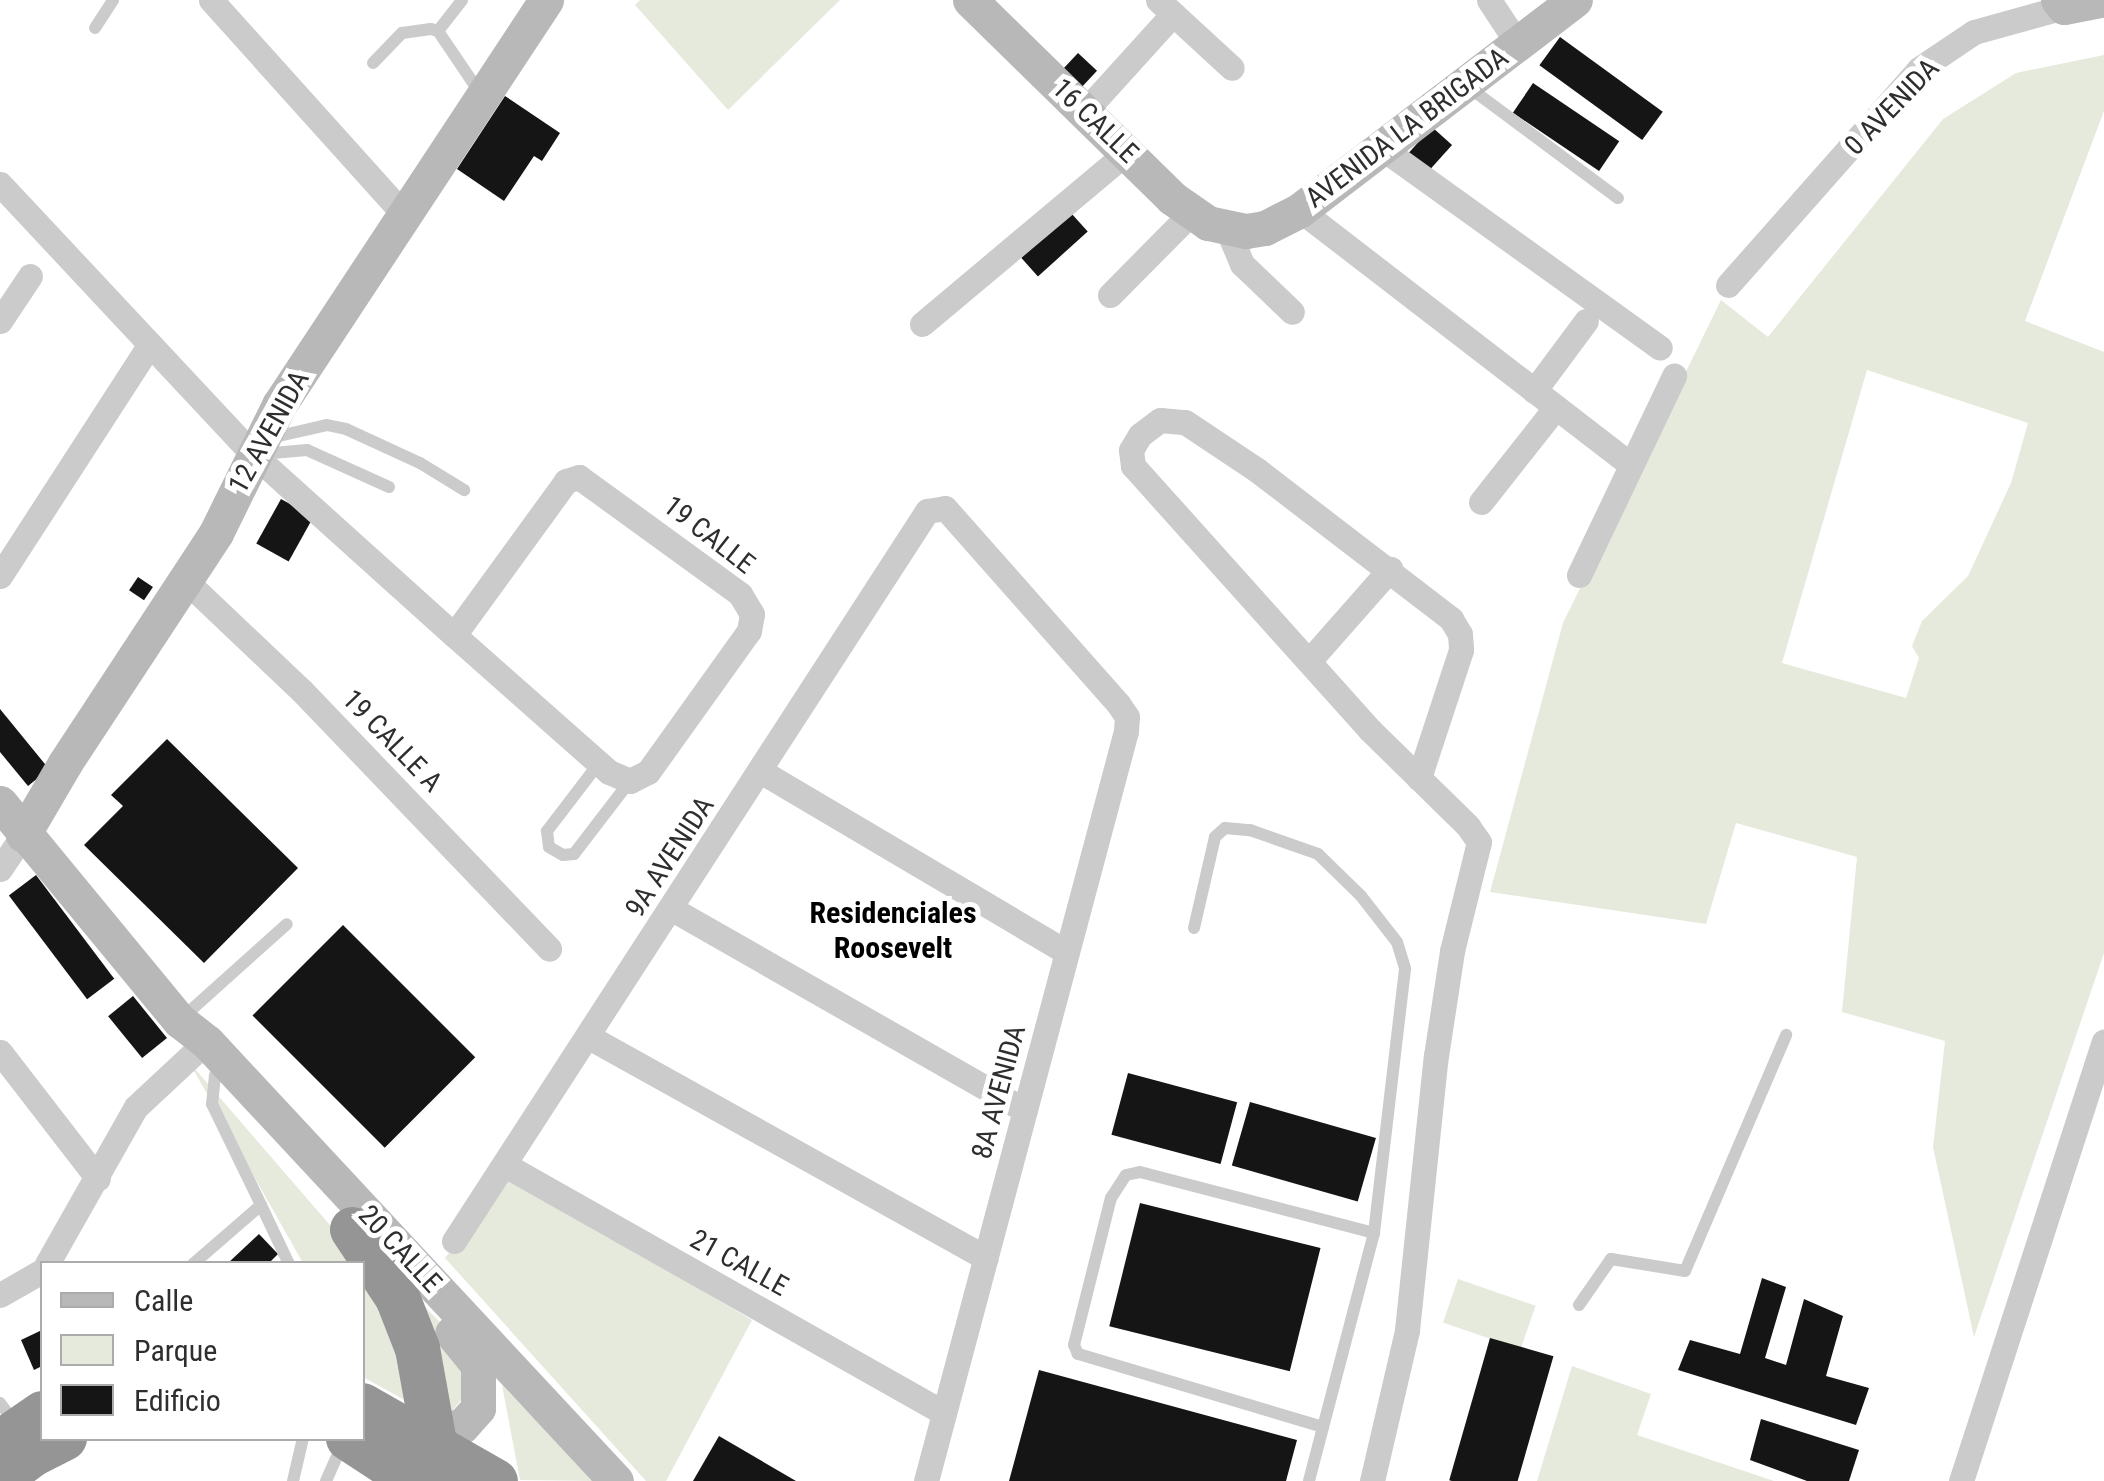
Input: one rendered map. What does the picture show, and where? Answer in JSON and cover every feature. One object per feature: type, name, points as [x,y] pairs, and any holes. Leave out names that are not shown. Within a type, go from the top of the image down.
[{"type":"highway","points":[[352,1229],[390,1285],[416,1342],[441,1481]]},
{"type":"highway","points":[[365,1291],[384,1300],[416,1342]]},
{"type":"highway","points":[[369,1440],[414,1481]]},
{"type":"highway","points":[[369,1440],[495,1481]]},
{"type":"highway","points":[[0,1478],[32,1454],[58,1441]]},
{"type":"main road","name":"12 AVENIDA","points":[[23,835],[64,764],[216,533],[258,447],[403,213],[546,0]]},
{"type":"main road","name":"16 CALLE","points":[[970,0],[1192,212],[1228,230]]},
{"type":"main road","name":"AVENIDA LA BRIGADA","points":[[1228,230],[1264,228],[1300,210],[1576,0]]},
{"type":"main road","name":"0 AVENIDA","points":[[2061,3],[2100,0]]},
{"type":"main road","name":"20 CALLE","points":[[0,803],[180,1021],[205,1064],[352,1229],[468,1349],[481,1382],[478,1408],[462,1426],[369,1440]]},
{"type":"main road","name":"20 CALLE","points":[[180,1021],[207,1042],[616,1481]]},
{"type":"street","points":[[211,0],[403,213]]},
{"type":"street","points":[[1490,0],[1518,44]]},
{"type":"street","name":"0 AVENIDA","points":[[1728,285],[1919,70],[1974,32],[2061,3]]},
{"type":"street","points":[[1085,111],[1166,7],[1232,68]]},
{"type":"street","points":[[1382,148],[1660,348]]},
{"type":"street","points":[[922,324],[1127,152]]},
{"type":"street","points":[[1,186],[150,344],[454,636],[600,764],[630,780]]},
{"type":"street","points":[[1300,210],[1630,465]]},
{"type":"street","points":[[1110,295],[1192,212]]},
{"type":"street","points":[[1228,230],[1242,264],[1292,312]]},
{"type":"street","points":[[0,320],[30,276]]},
{"type":"street","points":[[1534,390],[1586,321]]},
{"type":"street","points":[[0,576],[150,344]]},
{"type":"street","points":[[1579,575],[1674,376]]},
{"type":"street","points":[[1481,502],[1556,408]]},
{"type":"street","points":[[1372,1481],[1406,1330],[1421,1227],[1436,1056],[1452,951],[1479,842],[1309,662],[1133,466],[1131,450],[1140,435],[1160,420],[1185,422],[1390,568],[1452,620],[1460,634],[1462,650],[1419,778]]},
{"type":"street","name":"19 CALLE","points":[[454,636],[566,480],[579,477],[740,594],[752,614],[749,630],[648,772],[630,780]]},
{"type":"street","name":"9A AVENIDA","points":[[454,1240],[762,772],[927,511],[936,506],[944,508],[1126,717]]},
{"type":"street","points":[[1309,662],[1390,568]]},
{"type":"street","name":"19 CALLE A","points":[[186,580],[302,691],[549,949]]},
{"type":"street","name":"8A AVENIDA","points":[[926,1481],[1126,717]]},
{"type":"street","points":[[762,772],[1066,952]]},
{"type":"street","name":"12 AVENIDA","points":[[0,869],[23,835]]},
{"type":"street","points":[[672,910],[1025,1110]]},
{"type":"street","points":[[588,1037],[986,1258]]},
{"type":"street","points":[[1961,1481],[2038,1282],[2104,1042]]},
{"type":"street","points":[[0,1052],[98,1179]]},
{"type":"street","points":[[49,1261],[136,1107],[205,1064]]},
{"type":"street","name":"21 CALLE","points":[[505,1165],[944,1413]]},
{"type":"street","points":[[0,1296],[40,1272]]},
{"type":"lane","points":[[95,28],[113,0]]},
{"type":"lane","points":[[438,31],[462,0]]},
{"type":"lane","points":[[373,64],[402,33],[420,28],[438,31],[481,95]]},
{"type":"lane","points":[[1465,84],[1618,198]]},
{"type":"lane","points":[[258,447],[327,426],[346,429],[420,463],[464,490]]},
{"type":"lane","points":[[258,447],[307,450],[389,486]]},
{"type":"lane","points":[[600,764],[548,831],[549,847],[564,855],[574,854],[630,780]]},
{"type":"lane","points":[[1194,928],[1215,837],[1226,828],[1238,829],[1281,838],[1318,854],[1361,896],[1397,942],[1405,968],[1374,1233],[1309,1481]]},
{"type":"lane","points":[[180,1021],[288,924]]},
{"type":"lane","points":[[1579,1306],[1612,1259],[1684,1271],[1786,1036]]},
{"type":"lane","points":[[205,1064],[212,1104],[287,1261]]},
{"type":"lane","points":[[1323,1427],[1078,1354],[1074,1345],[1111,1198],[1126,1175],[1140,1172],[1374,1233]]},
{"type":"lane","points":[[196,1261],[261,1205]]},
{"type":"lane","points":[[326,1481],[369,1440]]},
{"type":"lane","points":[[293,1481],[302,1441]]},
{"type":"green space","points":[[640,0],[840,0],[728,110],[635,5]]},
{"type":"green space","points":[[2104,55],[2104,111],[2025,321],[2104,352],[2104,953],[1974,1337],[1933,1147],[1945,1041],[1842,1012],[1857,857],[1736,823],[1706,924],[1490,892],[1563,623],[1721,300],[1768,337],[1943,119],[2016,73]],"holes":[[[1867,370],[2028,423],[2011,483],[1968,576],[1922,621],[1912,646],[1919,658],[1906,698],[1782,663]]]},
{"type":"green space","points":[[189,1062],[359,1261],[302,1261]]},
{"type":"green space","points":[[510,1177],[752,1320],[666,1481],[646,1481],[445,1258]]},
{"type":"green space","points":[[365,1270],[386,1297],[410,1403],[365,1378]]},
{"type":"green space","points":[[1458,1279],[1536,1306],[1521,1349],[1443,1322]]},
{"type":"green space","points":[[398,1280],[443,1325],[461,1351],[462,1399],[453,1410],[437,1413]]},
{"type":"green space","points":[[1572,1366],[1651,1394],[1637,1435],[1774,1481],[1537,1481]]},
{"type":"green space","points":[[502,1385],[594,1481],[520,1480]]},
{"type":"building","points":[[1560,37],[1663,112],[1642,140],[1539,65]]},
{"type":"building","points":[[1078,53],[1097,71],[1072,97],[1053,79]]},
{"type":"building","points":[[1533,83],[1619,141],[1599,171],[1513,113]]},
{"type":"building","points":[[505,96],[560,133],[542,161],[534,156],[504,201],[457,169]]},
{"type":"building","points":[[1432,127],[1452,145],[1428,172],[1408,154]]},
{"type":"building","points":[[1071,213],[1088,232],[1038,276],[1021,258]]},
{"type":"building","points":[[281,499],[313,517],[289,562],[256,544]]},
{"type":"building","points":[[138,577],[153,587],[144,600],[129,590]]},
{"type":"building","points":[[0,709],[49,769],[28,786],[0,752]]},
{"type":"building","points":[[167,739],[298,868],[204,963],[84,845],[123,806],[111,795]]},
{"type":"building","points":[[36,875],[114,979],[87,999],[9,895]]},
{"type":"building","points":[[343,925],[475,1057],[385,1148],[252,1016]]},
{"type":"building","points":[[133,996],[167,1038],[142,1058],[108,1016]]},
{"type":"building","points":[[1128,1073],[1237,1102],[1221,1164],[1111,1135]]},
{"type":"building","points":[[1250,1102],[1376,1138],[1358,1202],[1232,1165]]},
{"type":"building","points":[[1140,1203],[1320,1248],[1290,1371],[1109,1326]]},
{"type":"building","points":[[259,1234],[278,1254],[271,1261],[230,1261]]},
{"type":"building","points":[[1762,1278],[1786,1287],[1765,1358],[1786,1365],[1804,1299],[1843,1316],[1826,1376],[1869,1388],[1856,1425],[1678,1370],[1690,1340],[1740,1354]]},
{"type":"building","points":[[40,1331],[40,1367],[34,1370],[21,1340]]},
{"type":"building","points":[[1490,1338],[1553,1356],[1518,1481],[1449,1480]]},
{"type":"building","points":[[1039,1370],[1297,1440],[1286,1481],[1009,1481]]},
{"type":"building","points":[[1761,1419],[1859,1450],[1849,1481],[1807,1481],[1750,1460]]},
{"type":"building","points":[[719,1436],[796,1481],[693,1481]]},
{"type":"district","name":"Residenciales Roosevelt","points":[[893,930]]}]
